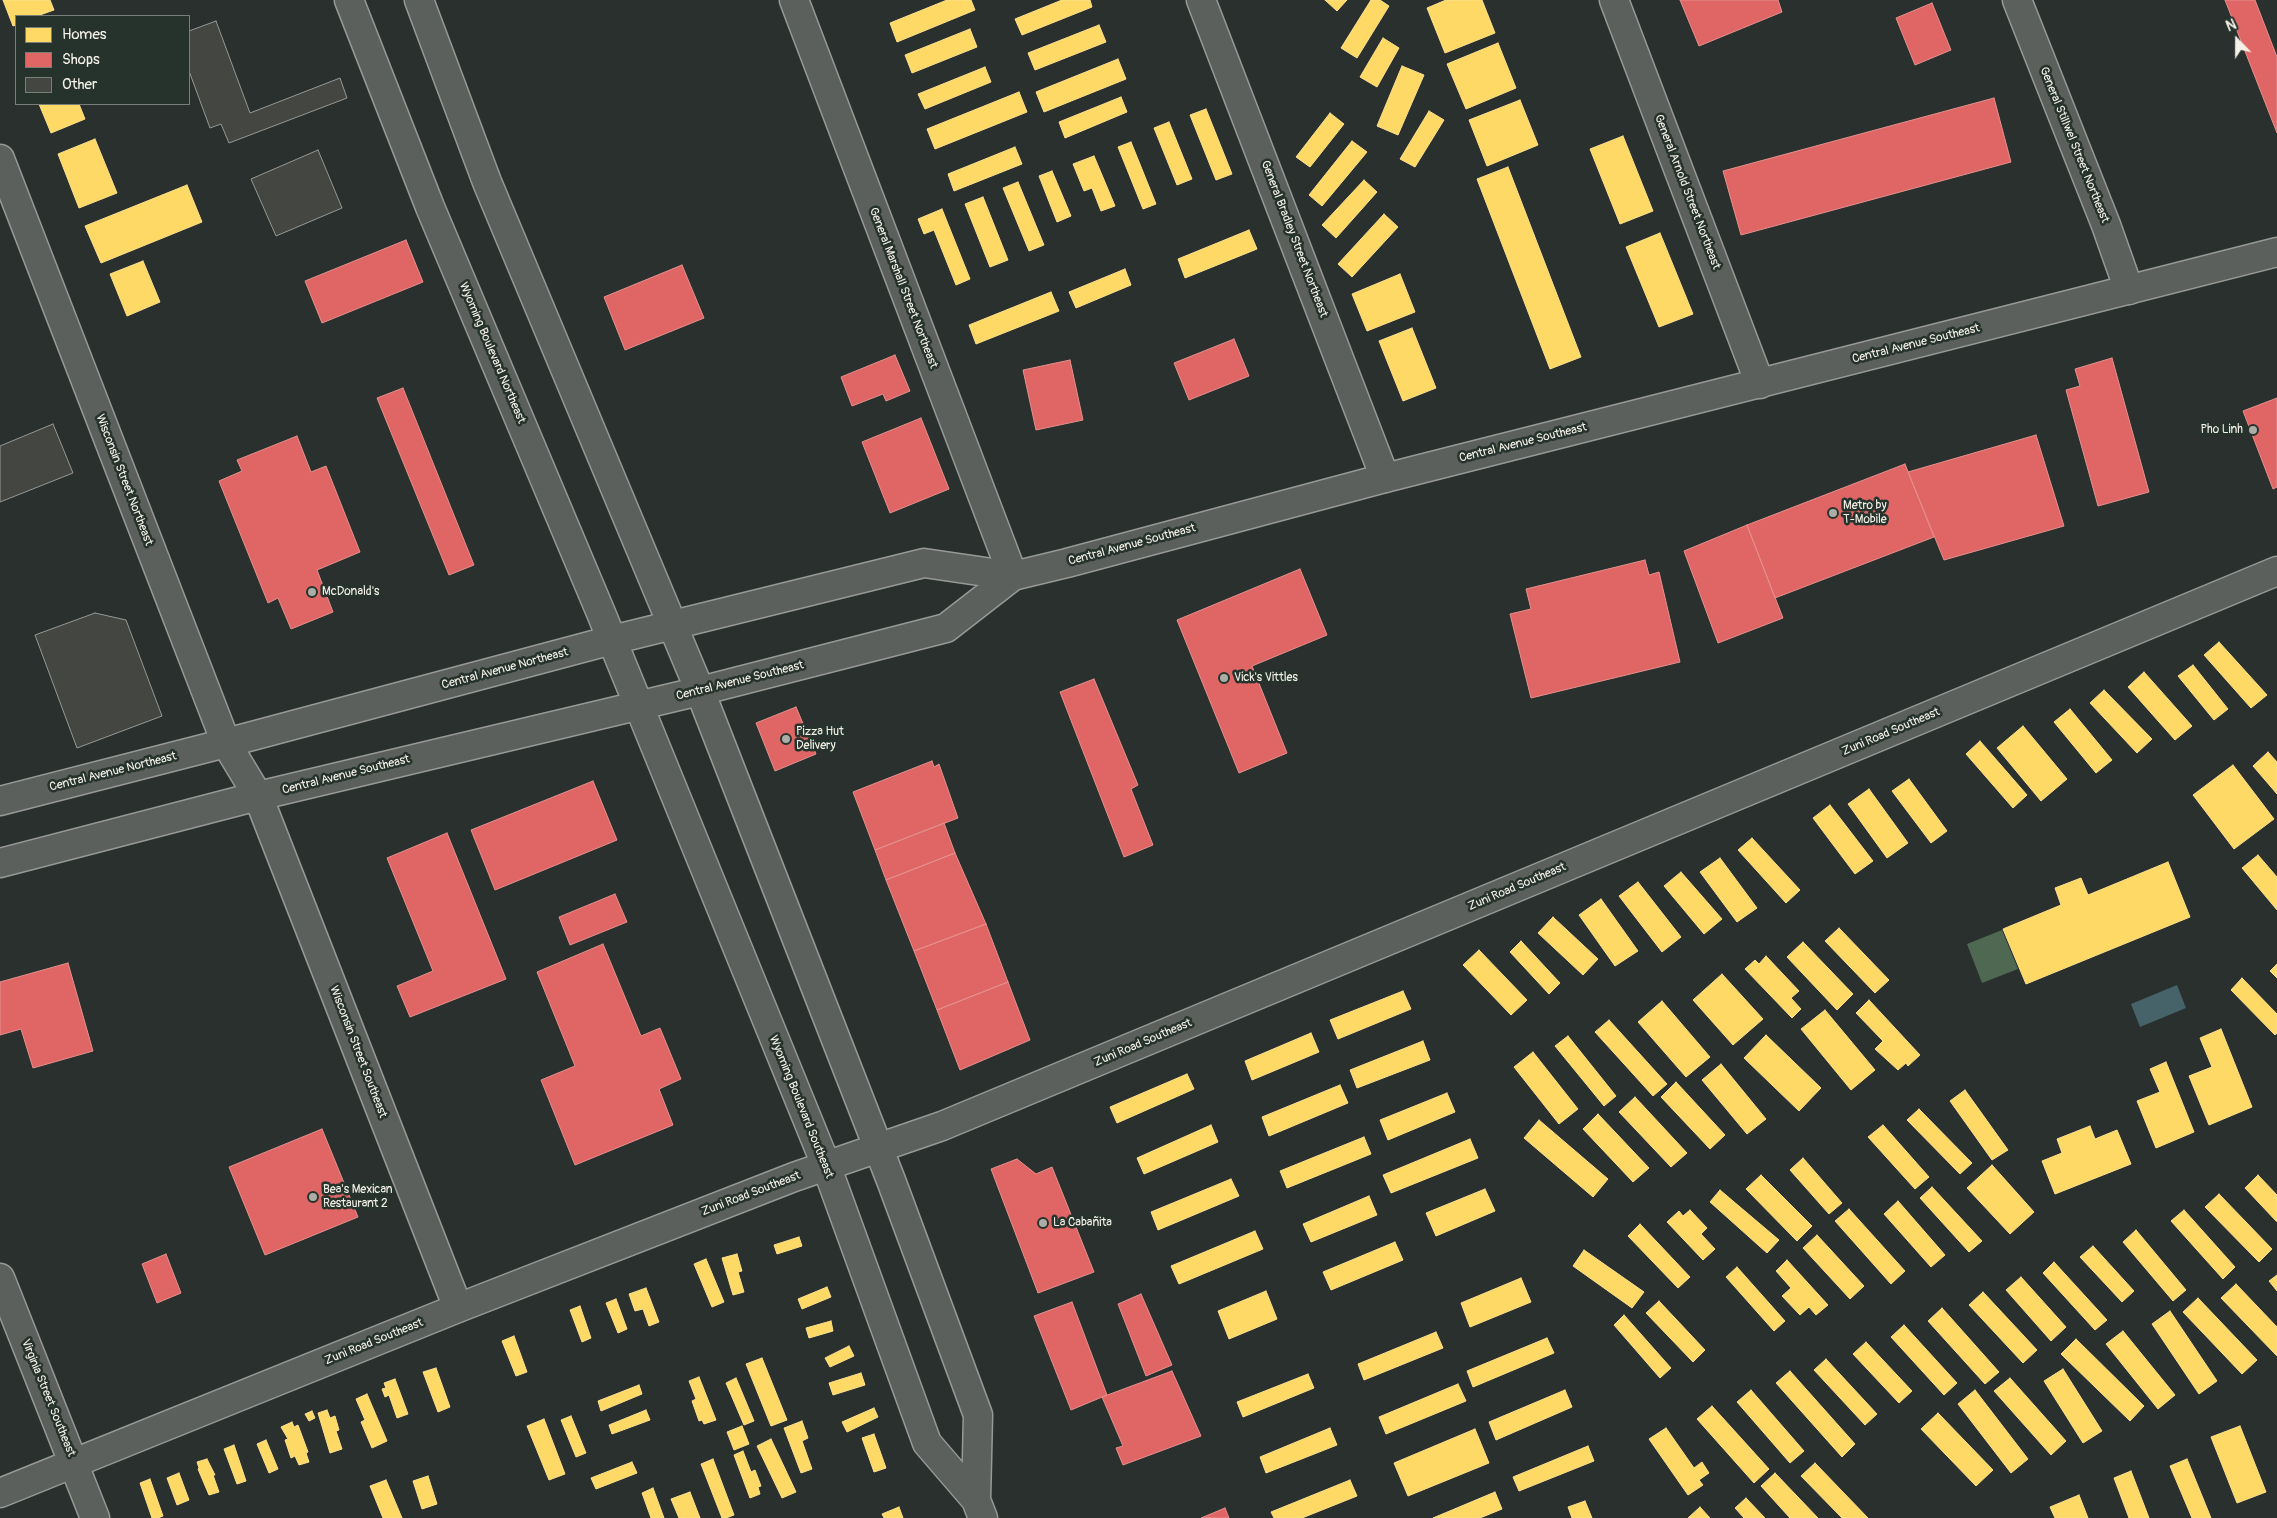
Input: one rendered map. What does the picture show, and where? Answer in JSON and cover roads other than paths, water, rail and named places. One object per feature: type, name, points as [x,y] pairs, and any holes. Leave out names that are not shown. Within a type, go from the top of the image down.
[{"type":"main road","name":"Wyoming Boulevard Northeast","points":[[349,0],[430,207],[612,640],[637,705]]},
{"type":"main road","points":[[419,0],[488,182],[671,626],[700,691]]},
{"type":"main road","name":"General Marshall Street Northeast","points":[[794,0],[1012,576]]},
{"type":"main road","name":"General Bradley Street Northeast","points":[[1201,0],[1385,478]]},
{"type":"main road","name":"General Arnold Street Northeast","points":[[1614,0],[1760,384]]},
{"type":"main road","name":"General Stillwel Street Northeast","points":[[2017,0],[2106,225],[2129,290]]},
{"type":"main road","name":"Wisconsin Street Northeast","points":[[0,159],[226,744],[258,796]]},
{"type":"main road","name":"Central Avenue Southeast","points":[[0,863],[258,796],[700,691],[946,628],[1012,576],[1385,478],[2277,252]]},
{"type":"main road","name":"Central Avenue Northeast","points":[[0,801],[226,744],[612,640],[924,563],[1012,576]]},
{"type":"main road","name":"Zuni Road Southeast","points":[[0,1493],[458,1308],[826,1165],[968,1116],[2277,571]]},
{"type":"main road","name":"Wyoming Boulevard Southeast","points":[[700,691],[878,1147],[978,1415],[980,1509]]},
{"type":"main road","name":"Wyoming Boulevard Southeast","points":[[637,705],[826,1165],[927,1443],[980,1509]]},
{"type":"main road","name":"Wisconsin Street Southeast","points":[[258,796],[458,1308]]},
{"type":"main road","name":"Virginia Street Southeast","points":[[0,1278],[95,1518]]},
{"type":"water","points":[[2177,985],[2186,1008],[2140,1027],[2131,1004]]},
{"type":"place","name":"Pho Linh","points":[[2253,430]]},
{"type":"place","name":"Metro by T-Mobile","points":[[1833,513]]},
{"type":"place","name":"McDonald's","points":[[312,592]]},
{"type":"place","name":"Vick's Vittles","points":[[1224,678]]},
{"type":"place","name":"Pizza Hut Delivery","points":[[786,739]]},
{"type":"place","name":"Bea's Mexican Restaurant 2","points":[[313,1197]]},
{"type":"place","name":"La Cabañita","points":[[1043,1223]]}]
